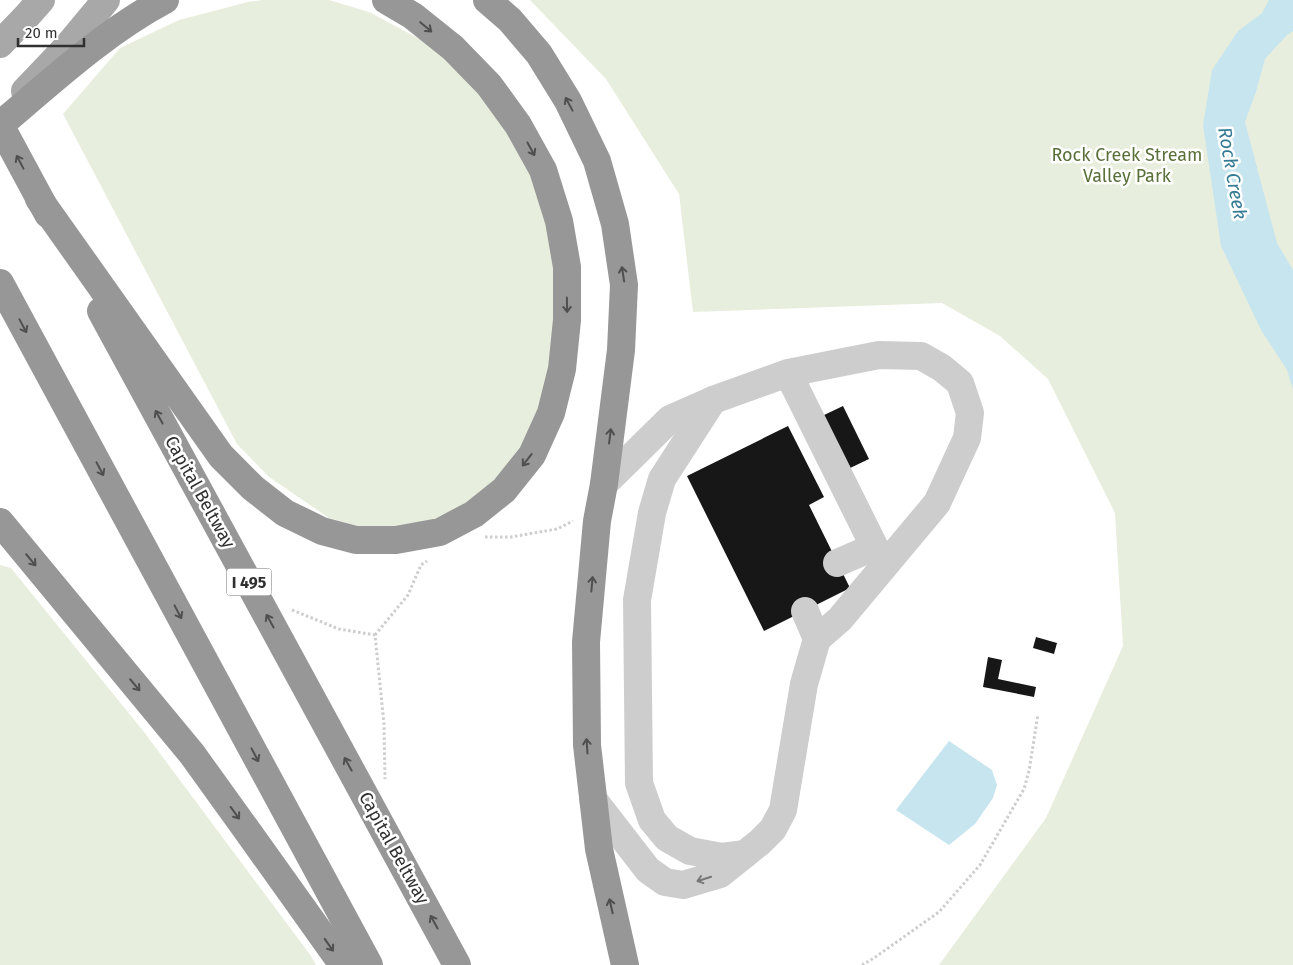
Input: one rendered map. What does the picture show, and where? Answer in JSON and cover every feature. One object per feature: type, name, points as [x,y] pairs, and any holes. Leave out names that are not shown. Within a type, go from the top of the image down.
[{"type":"highway","points":[[0,125],[112,32],[165,0]]},
{"type":"highway","points":[[40,199],[221,456],[252,488],[285,513],[322,531],[356,540],[396,540],[440,532],[474,514],[504,490],[532,455],[551,413],[562,369],[568,320],[567,267],[559,221],[543,170],[518,125],[489,86],[453,48],[413,16],[386,0]]},
{"type":"highway","points":[[487,0],[510,20],[539,54],[568,101],[597,161],[615,224],[624,285],[622,350],[604,484],[597,521],[586,642],[587,745],[593,799],[599,849],[623,960]]},
{"type":"highway","name":"Capital Beltway","points":[[0,125],[457,965]]},
{"type":"highway","points":[[0,283],[369,965]]},
{"type":"highway","points":[[0,522],[192,754],[343,965]]},
{"type":"main road","points":[[0,44],[41,0]]},
{"type":"main road","points":[[0,118],[67,47],[106,0]]},
{"type":"lane","points":[[593,799],[648,870],[665,882],[684,886],[720,874],[773,829],[784,810],[804,684],[817,639],[840,618],[879,556],[937,503],[967,438],[970,413],[960,383],[942,368],[921,356],[879,355],[788,373],[712,400],[670,419],[604,484]]},
{"type":"lane","points":[[788,373],[879,556]]},
{"type":"lane","points":[[712,400],[662,479],[652,514],[637,600],[639,782],[652,820],[667,838],[690,851],[722,857],[745,854]]},
{"type":"lane","points":[[837,563],[879,556]]},
{"type":"lane","points":[[805,610],[817,639]]},
{"type":"path","points":[[476,537],[511,537],[557,529],[573,521],[597,521]]},
{"type":"path","points":[[385,779],[384,724],[375,635],[408,594],[421,565],[428,560]]},
{"type":"path","points":[[289,608],[339,630],[375,635]]},
{"type":"path","points":[[862,965],[939,912],[980,865],[1024,789],[1029,771],[1038,714]]},
{"type":"green space","points":[[262,0],[329,0],[369,12],[429,44],[489,97],[532,164],[556,242],[559,333],[540,419],[505,473],[446,518],[376,531],[329,518],[269,477],[237,444],[63,114],[120,48],[179,20]]},
{"type":"green space","name":"Rock Creek Stream Valley Park","points":[[530,0],[1293,0],[1293,965],[939,965],[1046,818],[1123,646],[1115,513],[1048,379],[1000,336],[942,303],[693,312],[679,194],[606,79]]},
{"type":"green space","points":[[0,565],[11,568],[144,732],[316,965],[0,965]]},
{"type":"water","name":"Rock Creek","points":[[1269,0],[1293,0],[1293,31],[1265,59],[1245,122],[1277,243],[1293,270],[1293,389],[1287,370],[1261,330],[1221,246],[1203,125],[1212,70],[1238,31],[1262,13]]},
{"type":"water","points":[[949,741],[992,770],[997,785],[993,798],[975,824],[949,845],[896,810]]},
{"type":"building","points":[[843,406],[869,459],[848,469],[822,416]]},
{"type":"building","points":[[788,426],[824,497],[809,505],[850,588],[764,631],[687,476]]},
{"type":"building","points":[[1036,637],[1057,643],[1054,654],[1033,648]]},
{"type":"building","points":[[988,657],[1002,660],[998,679],[1036,687],[1034,697],[983,687]]}]
